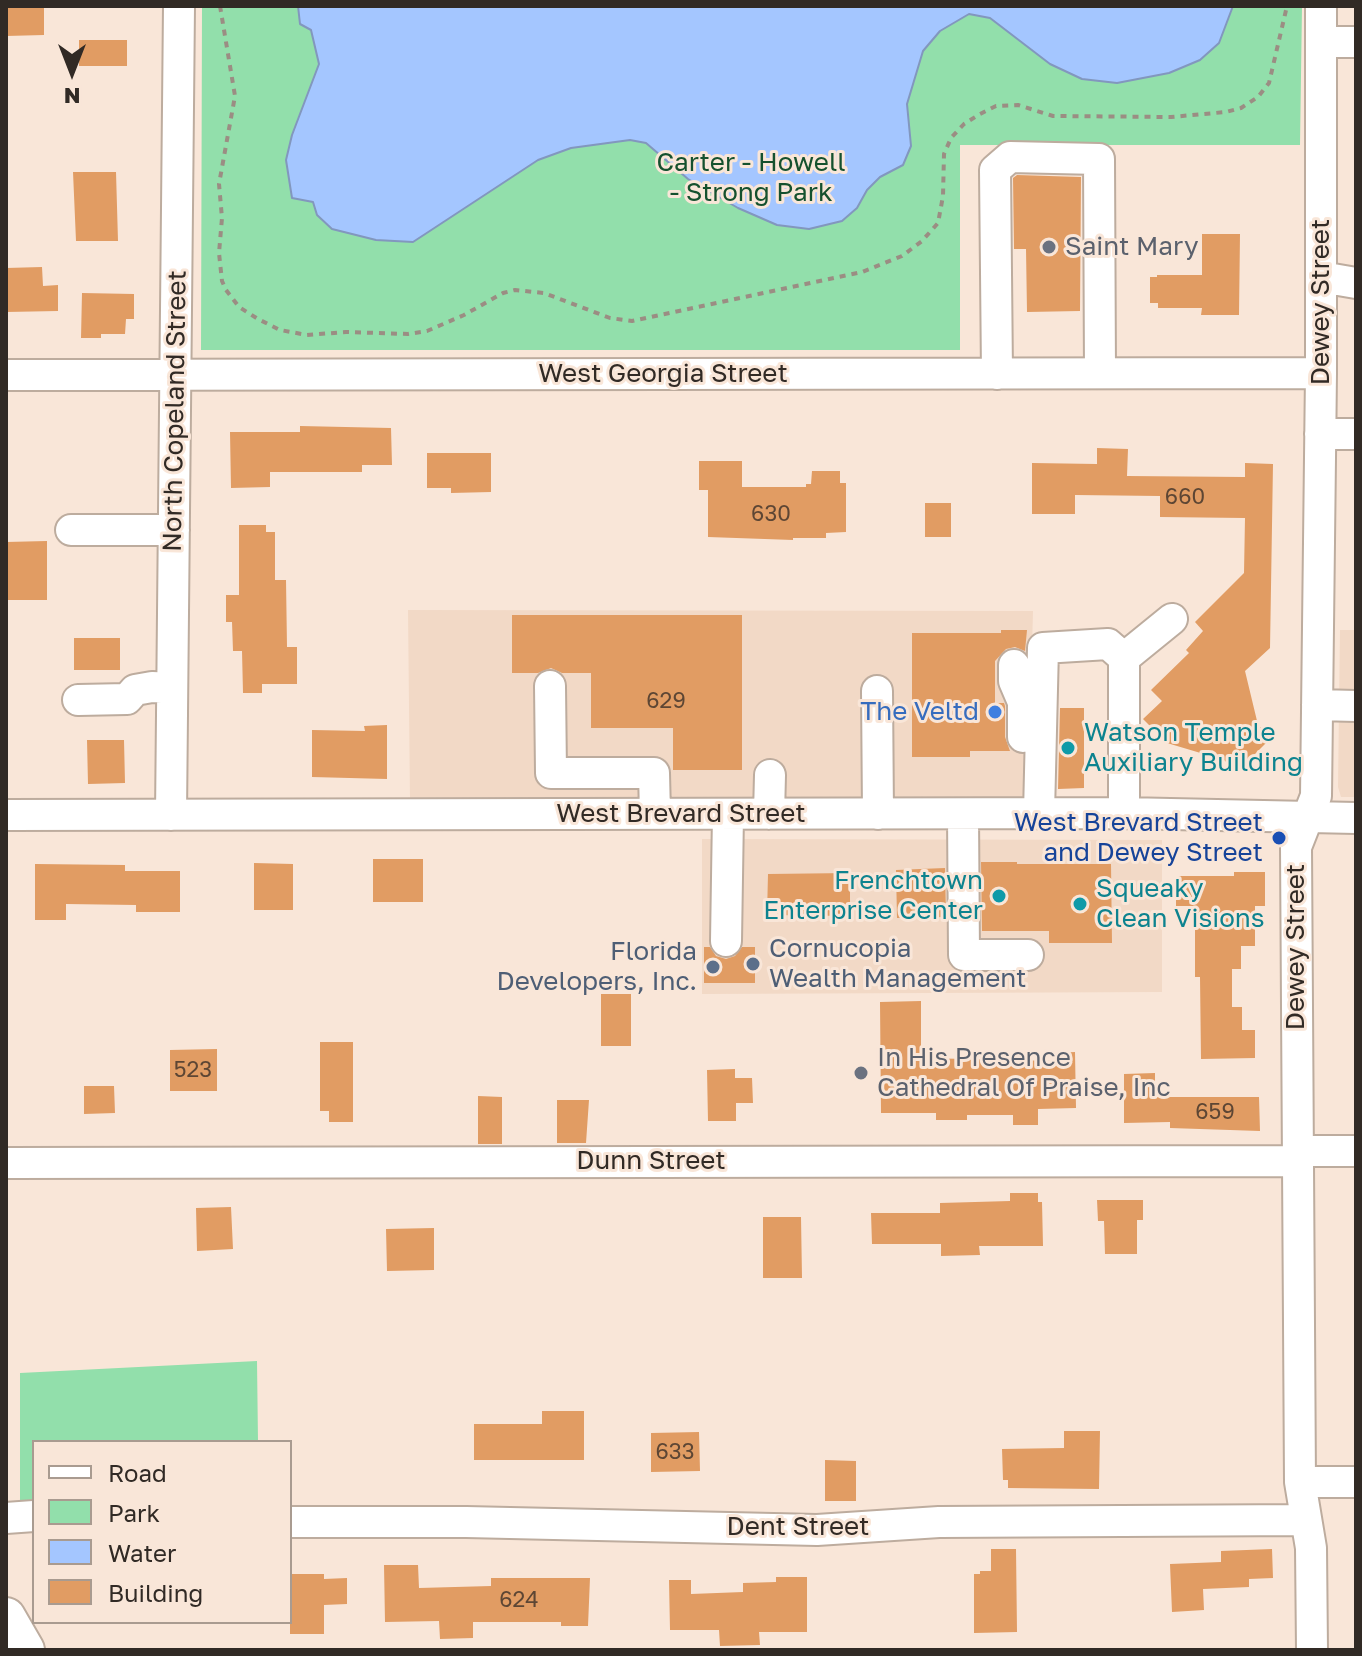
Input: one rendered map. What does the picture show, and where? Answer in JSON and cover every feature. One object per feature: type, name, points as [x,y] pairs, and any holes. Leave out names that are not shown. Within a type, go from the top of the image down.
[{"type":"main road","points":[[6,1617],[25,1650]]},
{"type":"street","name":"North Copeland Street","points":[[171,815],[179,6]]},
{"type":"street","name":"Dewey Street","points":[[1312,1650],[1311,1548],[1300,1482],[1296,847],[1316,796],[1321,6]]},
{"type":"street","points":[[1321,42],[1356,42]]},
{"type":"street","points":[[997,374],[995,170],[1010,157],[1099,159],[1100,373]]},
{"type":"street","points":[[1321,277],[1356,283]]},
{"type":"street","name":"West Georgia Street","points":[[6,375],[1321,373]]},
{"type":"street","points":[[1320,434],[1356,434]]},
{"type":"street","points":[[71,530],[174,530]]},
{"type":"street","points":[[1124,658],[1172,619]]},
{"type":"street","points":[[1026,814],[1043,648],[1108,644],[1124,658],[1124,813]]},
{"type":"street","points":[[1014,665],[1014,681],[1023,702],[1026,814]]},
{"type":"street","points":[[550,686],[551,773],[654,773],[655,814]]},
{"type":"street","points":[[78,700],[127,699],[135,690],[172,688]]},
{"type":"street","points":[[877,691],[878,814]]},
{"type":"street","points":[[1317,705],[1356,706]]},
{"type":"street","points":[[562,773],[562,815]]},
{"type":"street","points":[[769,814],[770,775]]},
{"type":"street","name":"West Brevard Street","points":[[6,815],[1124,813],[1356,818]]},
{"type":"street","points":[[726,941],[728,814]]},
{"type":"street","points":[[963,814],[964,955],[1028,955]]},
{"type":"street","name":"Dunn Street","points":[[6,1163],[1297,1156],[1356,1151]]},
{"type":"street","points":[[1300,1482],[1356,1482]]},
{"type":"street","points":[[6,1518],[32,1516]]},
{"type":"street","name":"Dent Street","points":[[292,1522],[466,1522],[817,1530],[939,1522],[1305,1520]]},
{"type":"path","points":[[220,6],[235,96],[219,184],[222,281],[239,307],[280,330],[307,335],[427,331],[515,290],[544,293],[610,318],[632,321],[862,272],[902,256],[922,241],[938,223],[943,196],[944,154],[951,138],[964,124],[996,106],[1018,105],[1053,116],[1171,117],[1241,108],[1258,97],[1269,83],[1287,6]]},
{"type":"shaded area","points":[[408,610],[1033,611],[1028,798],[410,800]]},
{"type":"shaded area","points":[[1340,630],[1356,630],[1356,797],[1341,797],[1338,787]]},
{"type":"shaded area","points":[[702,839],[1162,840],[1162,992],[702,994]]},
{"type":"green space","name":"Carter - Howell - Strong Park","points":[[202,6],[1302,6],[1300,145],[960,145],[960,350],[201,350]]},
{"type":"green space","points":[[257,1361],[258,1440],[32,1440],[32,1504],[20,1504],[20,1373]]},
{"type":"water","points":[[298,6],[1233,6],[1219,43],[1200,60],[1169,73],[1117,83],[1082,79],[1050,64],[990,18],[969,14],[940,31],[923,51],[907,104],[911,146],[903,165],[880,177],[867,190],[857,208],[842,221],[809,229],[777,225],[738,208],[688,179],[646,143],[630,140],[571,148],[538,160],[413,242],[376,240],[332,229],[317,215],[313,202],[292,198],[286,160],[292,135],[319,64],[311,30],[300,24]]},
{"type":"building","points":[[6,6],[44,6],[44,35],[6,36]]},
{"type":"building","points":[[79,40],[127,40],[127,66],[79,66]]},
{"type":"building","points":[[73,172],[116,172],[118,241],[76,241]]},
{"type":"building","points":[[1017,175],[1081,177],[1080,311],[1027,312],[1026,249],[1014,249],[1013,178]]},
{"type":"building","points":[[1202,234],[1240,234],[1239,315],[1201,315],[1202,308],[1158,308],[1158,303],[1150,303],[1150,277],[1202,275]]},
{"type":"building","points":[[42,267],[43,286],[58,285],[58,311],[6,312],[6,268]]},
{"type":"building","points":[[82,293],[134,294],[134,319],[126,319],[125,334],[81,338]]},
{"type":"building","points":[[300,426],[391,428],[392,465],[362,465],[362,472],[270,472],[270,487],[231,488],[230,432],[300,432]]},
{"type":"building","points":[[1097,448],[1128,449],[1127,476],[1245,477],[1245,463],[1273,464],[1270,648],[1245,671],[1258,725],[1271,738],[1237,772],[1224,760],[1167,743],[1143,719],[1162,701],[1151,690],[1189,653],[1186,650],[1203,631],[1195,622],[1244,573],[1245,518],[1160,517],[1160,496],[1075,495],[1075,514],[1032,514],[1032,463],[1097,464]]},
{"type":"building","points":[[427,453],[491,453],[491,492],[451,493],[451,488],[427,488]]},
{"type":"building","points":[[699,461],[742,461],[742,487],[806,487],[806,484],[811,484],[812,471],[840,471],[840,483],[846,483],[846,532],[826,533],[826,538],[793,540],[708,537],[708,490],[699,490]]},
{"type":"building","points":[[925,503],[951,503],[951,537],[925,537]]},
{"type":"building","points":[[239,525],[266,525],[266,532],[275,532],[275,580],[286,580],[287,647],[297,647],[297,684],[262,684],[262,693],[243,693],[242,651],[233,651],[232,622],[226,622],[226,595],[239,595]]},
{"type":"building","points":[[47,541],[47,600],[6,600],[6,542]]},
{"type":"building","points":[[512,615],[742,615],[742,770],[673,770],[673,728],[591,728],[591,673],[562,673],[551,668],[538,673],[512,673]]},
{"type":"building","points":[[1001,630],[1027,630],[1025,651],[1015,647],[1006,649],[995,661],[995,703],[1004,703],[1005,706],[1005,737],[1010,751],[970,751],[970,757],[912,757],[912,633],[1001,633]]},
{"type":"building","points":[[74,638],[120,638],[120,670],[74,670]]},
{"type":"building","name":"Watson Temple Auxiliary Building","points":[[1060,708],[1084,708],[1084,788],[1058,789]]},
{"type":"building","points":[[387,725],[387,779],[312,777],[312,730],[365,731],[364,726]]},
{"type":"building","points":[[87,740],[124,740],[125,783],[88,784]]},
{"type":"building","points":[[373,859],[423,859],[423,902],[373,902]]},
{"type":"building","points":[[981,862],[1111,864],[1112,943],[1049,943],[1049,931],[982,931]]},
{"type":"building","points":[[254,863],[293,864],[293,910],[254,910]]},
{"type":"building","points":[[35,864],[125,865],[125,871],[180,871],[180,912],[136,912],[136,905],[66,904],[66,920],[35,920]]},
{"type":"building","points":[[945,868],[946,917],[897,918],[896,870]]},
{"type":"building","points":[[1234,872],[1265,872],[1265,906],[1255,906],[1255,946],[1241,946],[1241,969],[1232,969],[1232,1007],[1242,1007],[1242,1030],[1255,1030],[1255,1058],[1201,1059],[1200,977],[1195,977],[1195,906],[1176,906],[1176,876],[1234,876]]},
{"type":"building","points":[[850,873],[850,916],[767,915],[768,874]]},
{"type":"building","points":[[704,947],[710,947],[716,956],[726,959],[735,956],[742,947],[755,947],[755,983],[704,983]]},
{"type":"building","points":[[601,994],[631,994],[631,1046],[601,1046]]},
{"type":"building","points":[[921,1001],[921,1058],[1055,1061],[1055,1053],[1075,1052],[1076,1108],[1038,1109],[1038,1125],[1013,1125],[1013,1115],[967,1115],[967,1120],[936,1120],[936,1113],[881,1113],[880,1002]]},
{"type":"building","points":[[320,1042],[353,1042],[353,1122],[329,1122],[329,1111],[320,1111]]},
{"type":"building","points":[[217,1049],[217,1091],[170,1091],[170,1050]]},
{"type":"building","points":[[735,1069],[735,1078],[752,1078],[753,1103],[736,1103],[736,1121],[708,1121],[707,1070]]},
{"type":"building","points":[[1155,1073],[1155,1097],[1259,1097],[1260,1131],[1170,1128],[1170,1122],[1124,1123],[1124,1074]]},
{"type":"building","points":[[84,1086],[114,1086],[115,1113],[84,1114]]},
{"type":"building","points":[[478,1096],[502,1097],[502,1144],[478,1144]]},
{"type":"building","points":[[557,1100],[589,1100],[586,1143],[557,1143]]},
{"type":"building","points":[[1010,1193],[1038,1193],[1038,1202],[1042,1202],[1043,1246],[979,1246],[980,1255],[941,1256],[941,1244],[872,1244],[871,1213],[940,1213],[940,1203],[1010,1201]]},
{"type":"building","points":[[1097,1200],[1143,1200],[1143,1220],[1137,1220],[1137,1254],[1105,1254],[1104,1221],[1098,1221]]},
{"type":"building","points":[[231,1207],[233,1249],[197,1251],[196,1208]]},
{"type":"building","points":[[763,1217],[801,1217],[802,1278],[763,1278]]},
{"type":"building","points":[[434,1228],[434,1270],[387,1271],[386,1229]]},
{"type":"building","points":[[542,1411],[584,1411],[584,1460],[474,1460],[474,1424],[542,1424]]},
{"type":"building","points":[[1064,1431],[1100,1431],[1099,1489],[1008,1488],[1008,1480],[1003,1480],[1002,1449],[1064,1448]]},
{"type":"building","points":[[699,1432],[700,1471],[651,1472],[651,1433]]},
{"type":"building","points":[[825,1460],[856,1461],[856,1501],[825,1501]]},
{"type":"building","points":[[991,1549],[1016,1549],[1017,1632],[974,1633],[974,1574],[991,1571]]},
{"type":"building","points":[[1272,1549],[1273,1578],[1249,1579],[1249,1587],[1203,1589],[1204,1610],[1172,1612],[1170,1564],[1221,1562],[1221,1551]]},
{"type":"building","points":[[384,1565],[418,1565],[419,1588],[491,1586],[491,1578],[590,1578],[588,1626],[561,1626],[561,1622],[473,1622],[473,1638],[440,1639],[439,1621],[385,1622]]},
{"type":"building","points":[[292,1574],[324,1574],[324,1579],[347,1578],[347,1604],[324,1605],[324,1634],[290,1634]]},
{"type":"building","points":[[776,1577],[807,1577],[807,1632],[759,1632],[760,1645],[720,1646],[719,1630],[670,1630],[669,1580],[691,1580],[691,1594],[743,1592],[743,1583],[776,1582]]},
{"type":"place","name":"Saint Mary","points":[[1049,247]]},
{"type":"place","name":"The Veltd","points":[[995,712]]},
{"type":"place","name":"Watson Temple Auxiliary Building","points":[[1068,748]]},
{"type":"place","name":"West Brevard Street and Dewey Street","points":[[1279,838]]},
{"type":"place","name":"Frenchtown Enterprise Center","points":[[999,896]]},
{"type":"place","name":"Squeaky Clean Visions","points":[[1080,904]]},
{"type":"place","name":"Cornucopia Wealth Management","points":[[753,964]]},
{"type":"place","name":"Florida Developers, Inc.","points":[[713,967]]},
{"type":"place","name":"In His Presence Cathedral Of Praise, Inc","points":[[861,1073]]}]
